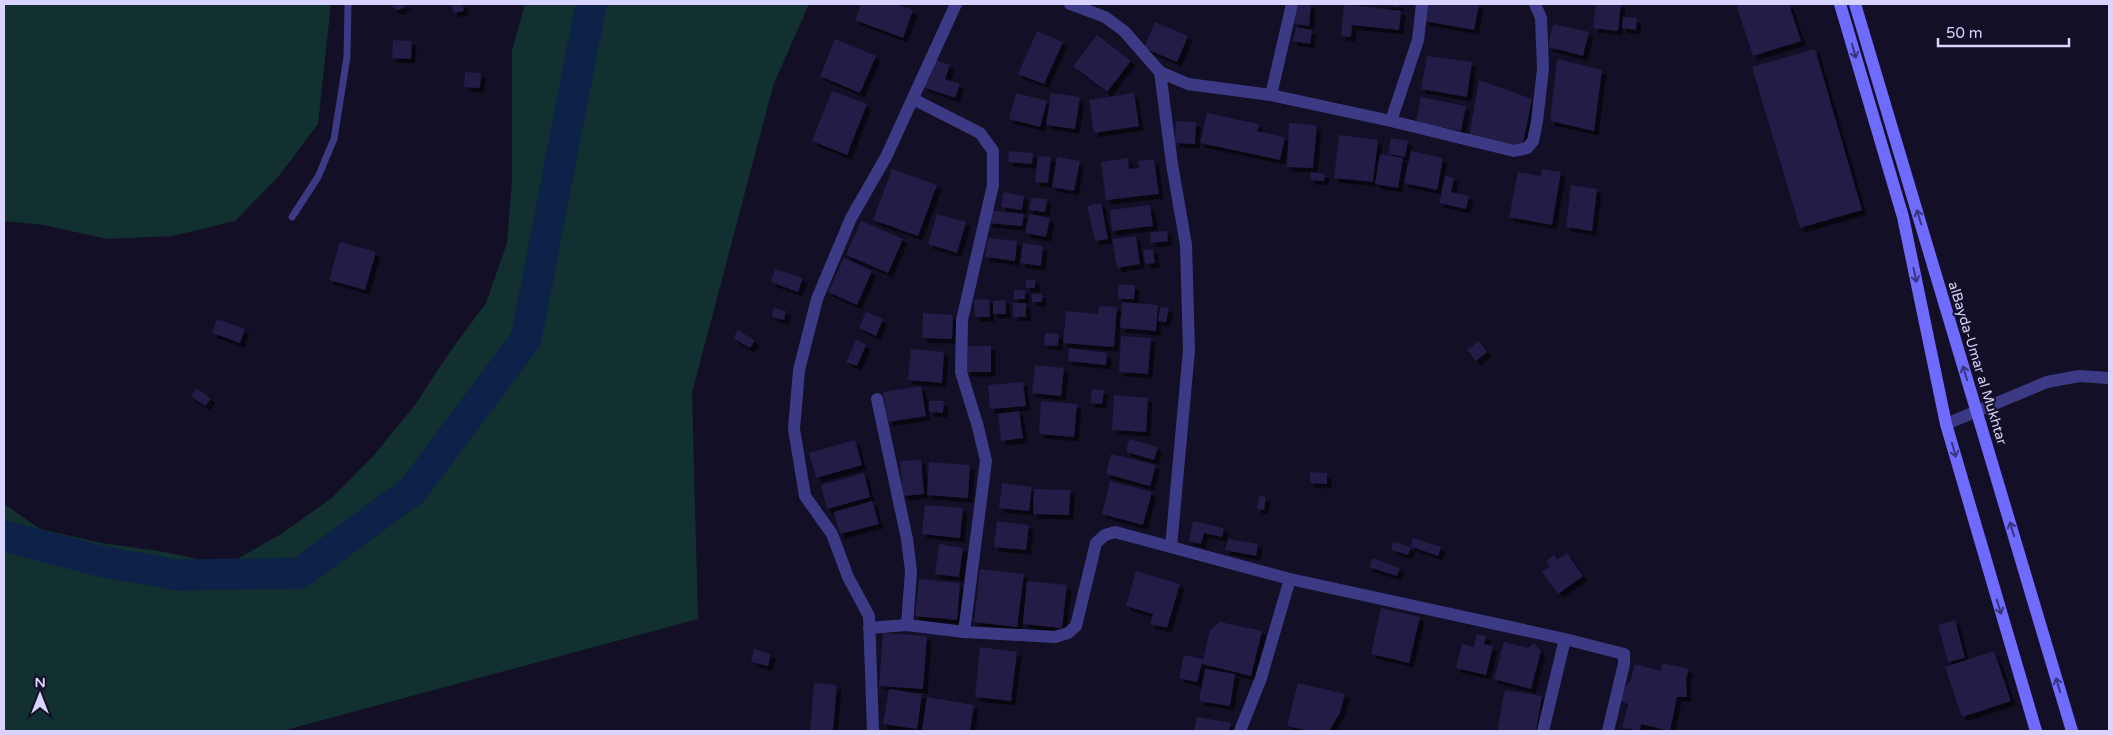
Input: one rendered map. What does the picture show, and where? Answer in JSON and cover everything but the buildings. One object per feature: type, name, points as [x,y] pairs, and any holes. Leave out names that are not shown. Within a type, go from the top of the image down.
[{"type":"main road","points":[[1840,4],[1902,217],[1946,424],[2036,731]]},
{"type":"main road","name":"alBayda-Umar al Mukhtar","points":[[1855,4],[2072,731]]},
{"type":"street","points":[[873,731],[869,616],[848,577],[832,534],[805,496],[794,429],[798,380],[817,298],[852,218],[886,157],[956,4]]},
{"type":"street","points":[[1070,4],[1104,17],[1124,31],[1160,72],[1188,84],[1271,95],[1392,121],[1514,151],[1527,148],[1534,141],[1543,69],[1541,18],[1535,4]]},
{"type":"street","points":[[1271,95],[1292,4]]},
{"type":"street","points":[[1392,121],[1418,40],[1422,4]]},
{"type":"street","points":[[1160,72],[1172,164],[1186,245],[1189,350],[1171,547]]},
{"type":"street","points":[[913,99],[980,133],[993,151],[993,184],[962,320],[961,372],[978,426],[986,461],[964,632]]},
{"type":"street","points":[[1946,424],[1977,413],[2047,382],[2079,376],[2109,378]]},
{"type":"street","points":[[877,399],[907,539],[911,571],[907,625]]},
{"type":"street","points":[[869,628],[907,625],[964,632],[1055,637],[1068,632],[1076,626],[1096,544],[1104,535],[1115,532],[1290,579],[1565,639],[1624,654],[1624,664],[1608,731]]},
{"type":"street","points":[[1240,731],[1261,678],[1290,579]]},
{"type":"street","points":[[1543,731],[1565,639]]},
{"type":"lane","points":[[292,217],[318,177],[334,139],[347,56],[348,4]]},
{"type":"green space","points":[[4,4],[331,4],[318,124],[279,176],[235,221],[172,236],[107,239],[44,225],[4,221]]},
{"type":"green space","points":[[525,4],[809,4],[773,86],[692,393],[698,619],[282,731],[4,731],[4,504],[40,529],[102,543],[165,552],[227,565],[281,534],[332,498],[375,454],[415,405],[449,353],[486,303],[507,243],[512,180],[512,51]]},
{"type":"waterway","points":[[4,536],[104,562],[178,575],[300,573],[413,490],[526,339],[591,4]]}]
